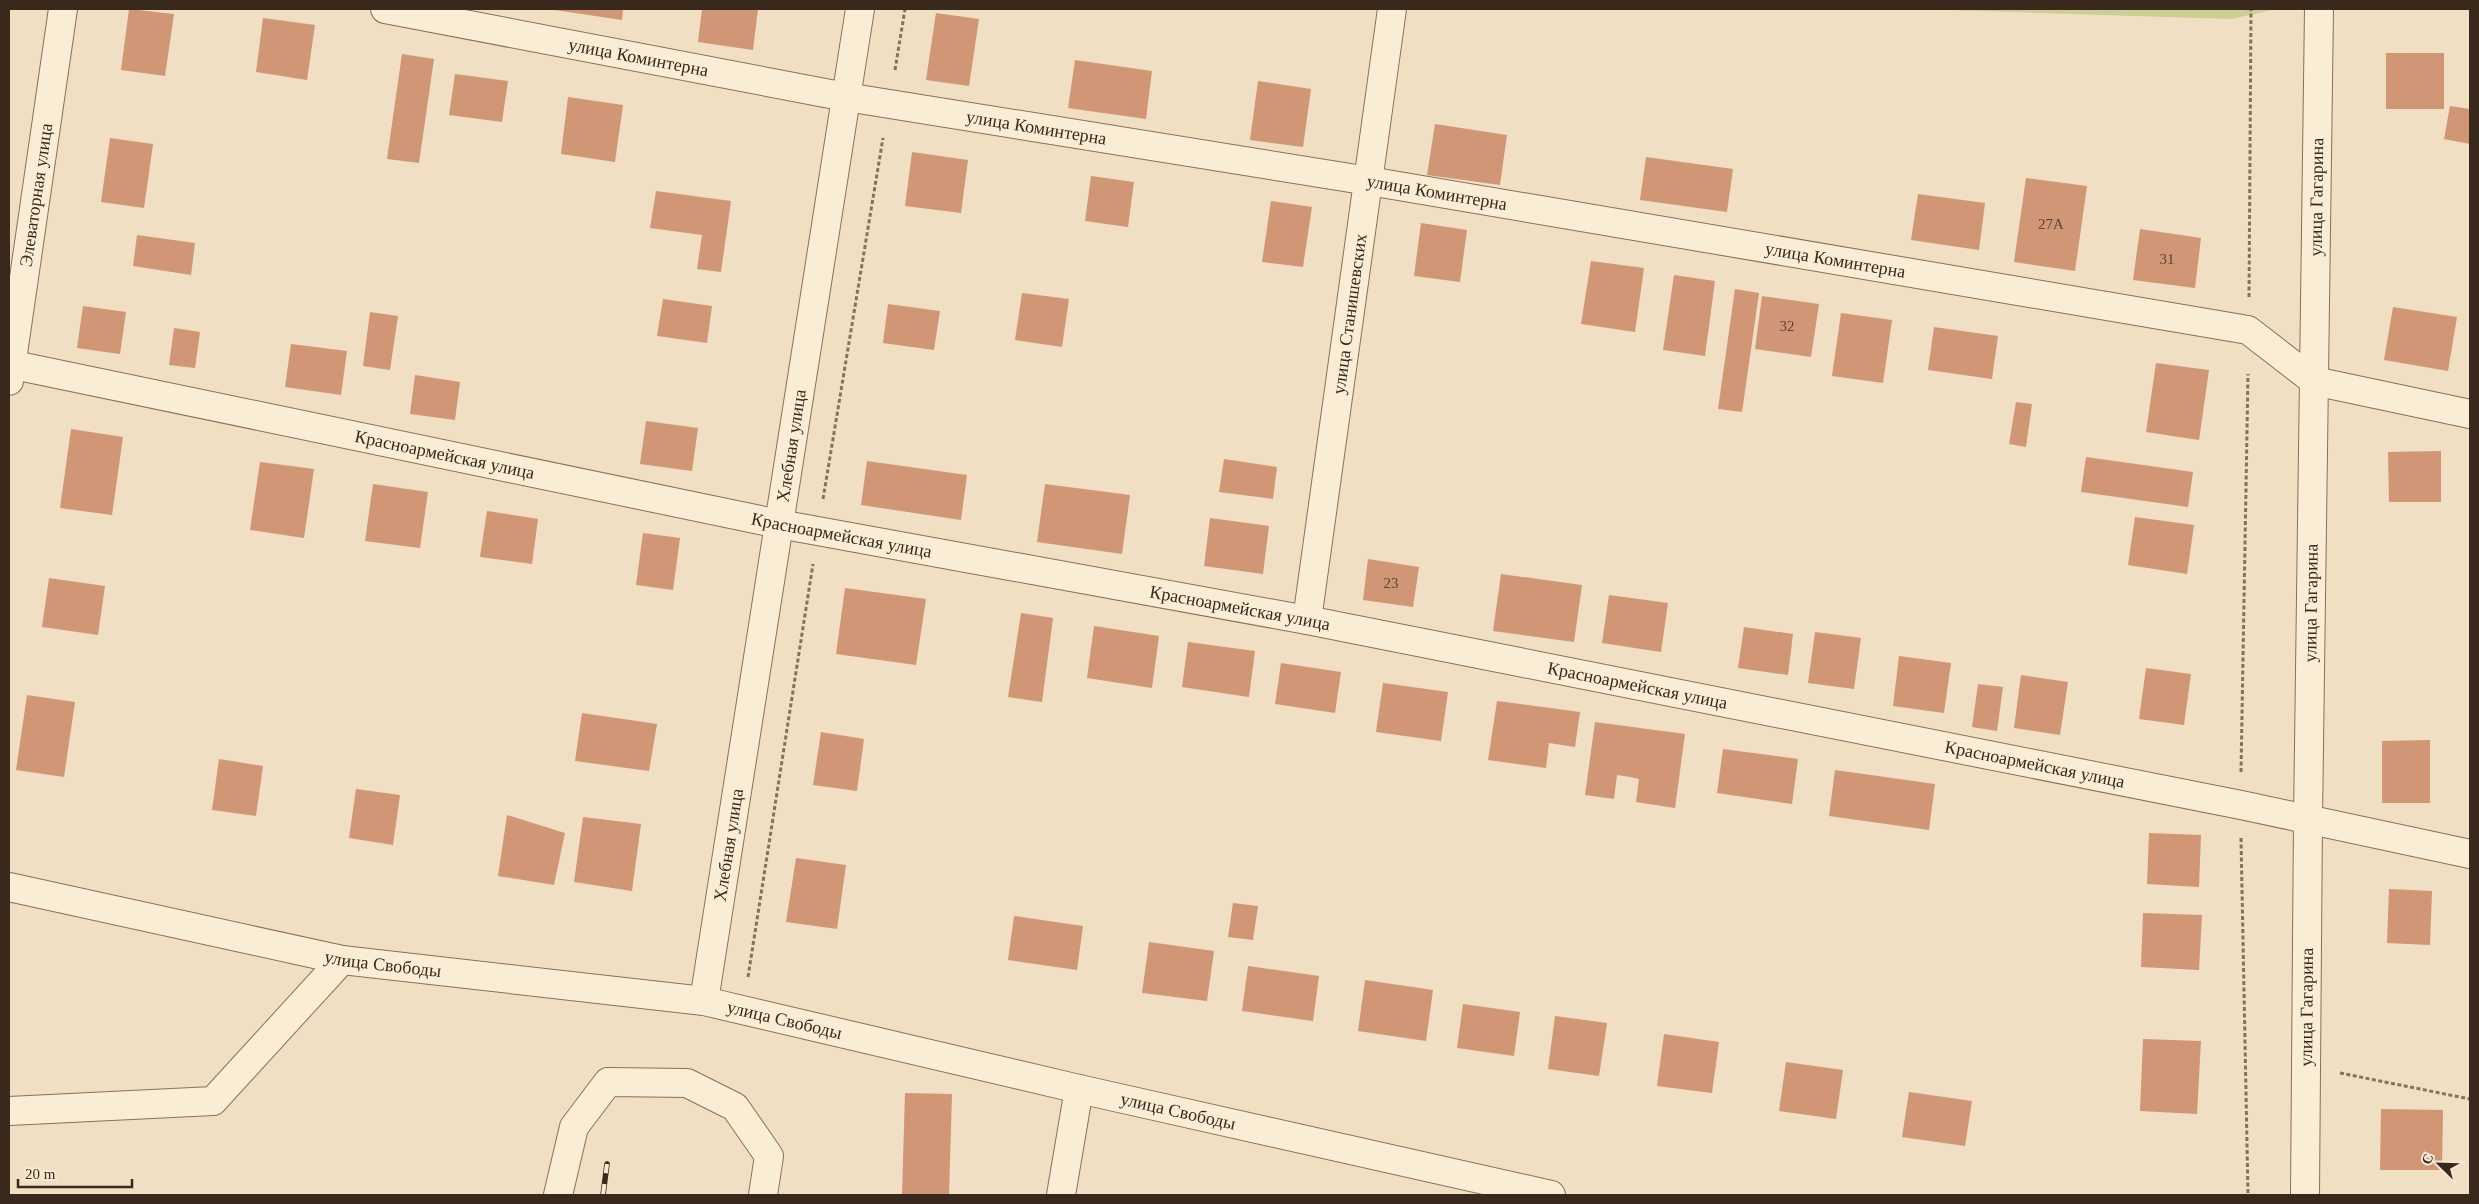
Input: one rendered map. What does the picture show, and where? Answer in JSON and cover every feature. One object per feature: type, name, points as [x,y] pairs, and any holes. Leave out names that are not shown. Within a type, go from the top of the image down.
[{"type":"street","name":"Элеваторная улица","points":[[10,370],[63,9]]},
{"type":"street","name":"улица Коминтерна","points":[[385,9],[846,97],[1369,181],[2248,330],[2314,381],[2470,414]]},
{"type":"street","name":"Хлебная улица","points":[[704,1001],[860,9]]},
{"type":"street","name":"улица Станишевских","points":[[1307,620],[1392,9]]},
{"type":"street","name":"улица Гагарина","points":[[2305,1195],[2319,9]]},
{"type":"street","name":"Красноармейская улица","points":[[10,370],[779,524],[818,529],[1307,620],[2241,805],[2470,854]]},
{"type":"street","name":"улица Свободы","points":[[9,887],[342,960],[704,1001],[1079,1089],[1551,1195]]},
{"type":"street","points":[[9,1111],[213,1101],[342,960]]},
{"type":"street","points":[[558,1195],[574,1127],[608,1082],[687,1083],[735,1107],[769,1156],[783,1195]]},
{"type":"street","points":[[1062,1195],[1079,1089]]},
{"type":"street","points":[[763,1195],[769,1156]]},
{"type":"path","points":[[756,979],[747,977],[818,529],[905,9]]},
{"type":"path","points":[[2248,1195],[2241,805],[2251,9]]},
{"type":"path","points":[[2337,1072],[2470,1099]]},
{"type":"green space","points":[[1917,9],[2276,9],[2231,19]]},
{"type":"building","points":[[129,9],[174,14],[165,76],[121,70]]},
{"type":"building","points":[[548,9],[623,9],[622,20]]},
{"type":"building","points":[[702,9],[758,9],[753,50],[698,42]]},
{"type":"building","points":[[936,13],[979,19],[969,86],[926,80]]},
{"type":"building","points":[[263,18],[315,25],[307,80],[256,72]]},
{"type":"building","points":[[2386,53],[2444,53],[2444,109],[2386,109]]},
{"type":"building","points":[[402,54],[434,59],[419,163],[387,159]]},
{"type":"building","points":[[1075,60],[1152,71],[1146,119],[1068,108]]},
{"type":"building","points":[[455,74],[508,81],[502,122],[449,115]]},
{"type":"building","points":[[1258,81],[1311,89],[1303,147],[1250,140]]},
{"type":"building","points":[[568,97],[623,105],[615,162],[561,154]]},
{"type":"building","points":[[2450,106],[2470,109],[2470,144],[2444,139]]},
{"type":"building","points":[[1435,124],[1507,135],[1500,185],[1427,175]]},
{"type":"building","points":[[110,138],[153,144],[144,208],[101,202]]},
{"type":"building","points":[[912,152],[968,160],[961,213],[905,206]]},
{"type":"building","points":[[1646,157],[1733,169],[1727,212],[1640,200]]},
{"type":"building","points":[[1091,176],[1134,182],[1128,227],[1085,221]]},
{"type":"building","points":[[2026,178],[2087,186],[2075,271],[2014,262]]},
{"type":"building","points":[[656,191],[731,201],[721,272],[697,269],[702,235],[650,228]]},
{"type":"building","points":[[1918,194],[1985,203],[1979,250],[1911,240]]},
{"type":"building","points":[[1271,201],[1312,207],[1303,267],[1262,262]]},
{"type":"building","points":[[1421,223],[1467,230],[1460,282],[1414,276]]},
{"type":"building","points":[[2140,229],[2201,238],[2195,288],[2133,280]]},
{"type":"building","points":[[137,235],[195,243],[191,275],[133,266]]},
{"type":"building","points":[[1591,261],[1644,268],[1635,332],[1581,324]]},
{"type":"building","points":[[1674,275],[1715,281],[1705,356],[1663,350]]},
{"type":"building","points":[[1735,289],[1759,293],[1742,412],[1718,409]]},
{"type":"building","points":[[1022,293],[1069,299],[1062,347],[1015,340]]},
{"type":"building","points":[[1762,296],[1819,304],[1811,357],[1755,349]]},
{"type":"building","points":[[663,299],[712,306],[707,343],[657,336]]},
{"type":"building","points":[[888,304],[940,311],[934,350],[883,343]]},
{"type":"building","points":[[83,306],[126,312],[120,354],[77,348]]},
{"type":"building","points":[[2393,307],[2457,317],[2448,371],[2384,360]]},
{"type":"building","points":[[370,312],[398,316],[390,370],[363,366]]},
{"type":"building","points":[[1841,313],[1892,320],[1883,383],[1832,376]]},
{"type":"building","points":[[1934,327],[1998,336],[1992,379],[1928,370]]},
{"type":"building","points":[[174,328],[200,332],[195,368],[169,365]]},
{"type":"building","points":[[291,344],[347,351],[341,395],[285,387]]},
{"type":"building","points":[[2156,363],[2209,370],[2199,440],[2146,432]]},
{"type":"building","points":[[415,375],[460,382],[455,420],[410,414]]},
{"type":"building","points":[[2016,402],[2032,404],[2026,447],[2009,444]]},
{"type":"building","points":[[646,421],[698,428],[692,471],[640,464]]},
{"type":"building","points":[[71,429],[123,437],[112,515],[60,508]]},
{"type":"building","points":[[2441,451],[2441,502],[2389,502],[2388,452]]},
{"type":"building","points":[[2086,457],[2193,472],[2188,507],[2081,492]]},
{"type":"building","points":[[1224,459],[1277,467],[1273,499],[1219,492]]},
{"type":"building","points":[[867,461],[967,475],[961,520],[861,505]]},
{"type":"building","points":[[260,462],[314,469],[304,538],[250,530]]},
{"type":"building","points":[[373,484],[428,492],[420,548],[365,541]]},
{"type":"building","points":[[1045,484],[1130,495],[1122,554],[1037,542]]},
{"type":"building","points":[[487,511],[538,519],[532,564],[480,557]]},
{"type":"building","points":[[2135,517],[2194,525],[2187,574],[2128,565]]},
{"type":"building","points":[[1210,518],[1269,526],[1263,574],[1204,566]]},
{"type":"building","points":[[643,533],[680,538],[673,590],[636,585]]},
{"type":"building","points":[[1368,559],[1419,567],[1413,607],[1363,600]]},
{"type":"building","points":[[1501,574],[1582,585],[1574,642],[1493,631]]},
{"type":"building","points":[[49,578],[105,586],[98,635],[42,627]]},
{"type":"building","points":[[845,588],[926,599],[916,665],[836,654]]},
{"type":"building","points":[[1609,595],[1668,603],[1661,652],[1602,643]]},
{"type":"building","points":[[1021,613],[1053,618],[1042,702],[1008,697]]},
{"type":"building","points":[[1094,626],[1159,636],[1152,688],[1087,678]]},
{"type":"building","points":[[1744,627],[1793,634],[1788,675],[1738,668]]},
{"type":"building","points":[[1815,632],[1861,638],[1854,689],[1808,683]]},
{"type":"building","points":[[1188,642],[1255,651],[1249,697],[1182,687]]},
{"type":"building","points":[[1899,656],[1951,663],[1944,713],[1893,706]]},
{"type":"building","points":[[1281,663],[1341,672],[1335,713],[1275,704]]},
{"type":"building","points":[[2146,668],[2191,674],[2184,725],[2139,719]]},
{"type":"building","points":[[2021,675],[2068,682],[2060,735],[2014,728]]},
{"type":"building","points":[[1383,683],[1448,692],[1441,741],[1376,732]]},
{"type":"building","points":[[1978,684],[2003,687],[1997,731],[1972,727]]},
{"type":"building","points":[[27,695],[75,702],[64,777],[16,770]]},
{"type":"building","points":[[1497,701],[1580,712],[1575,747],[1549,743],[1546,768],[1488,760]]},
{"type":"building","points":[[582,713],[657,724],[649,771],[575,761]]},
{"type":"building","points":[[1595,722],[1685,734],[1675,808],[1636,802],[1639,779],[1617,775],[1614,799],[1585,795]]},
{"type":"building","points":[[821,732],[864,739],[857,791],[813,785]]},
{"type":"building","points":[[2430,740],[2430,803],[2382,803],[2382,741]]},
{"type":"building","points":[[1723,749],[1798,759],[1792,804],[1717,793]]},
{"type":"building","points":[[219,759],[263,766],[256,816],[212,810]]},
{"type":"building","points":[[1835,770],[1935,784],[1929,830],[1829,816]]},
{"type":"building","points":[[356,789],[400,795],[393,845],[349,838]]},
{"type":"building","points":[[507,815],[565,833],[554,885],[498,876]]},
{"type":"building","points":[[583,817],[641,824],[632,891],[574,882]]},
{"type":"building","points":[[2149,833],[2201,835],[2199,887],[2147,884]]},
{"type":"building","points":[[796,858],[846,865],[837,929],[786,922]]},
{"type":"building","points":[[2389,889],[2432,891],[2430,945],[2387,943]]},
{"type":"building","points":[[1233,903],[1258,906],[1253,940],[1228,937]]},
{"type":"building","points":[[2143,913],[2202,915],[2199,970],[2141,967]]},
{"type":"building","points":[[1014,916],[1083,926],[1077,970],[1008,960]]},
{"type":"building","points":[[1149,942],[1214,951],[1207,1001],[1142,993]]},
{"type":"building","points":[[1248,966],[1319,976],[1313,1021],[1242,1011]]},
{"type":"building","points":[[1365,980],[1433,990],[1426,1041],[1358,1031]]},
{"type":"building","points":[[1463,1004],[1520,1012],[1514,1056],[1457,1048]]},
{"type":"building","points":[[1555,1016],[1607,1023],[1599,1076],[1548,1069]]},
{"type":"building","points":[[1664,1034],[1719,1042],[1712,1093],[1657,1086]]},
{"type":"building","points":[[2143,1039],[2201,1041],[2197,1114],[2140,1111]]},
{"type":"building","points":[[1786,1062],[1843,1070],[1836,1119],[1779,1111]]},
{"type":"building","points":[[1909,1092],[1972,1101],[1965,1146],[1902,1137]]},
{"type":"building","points":[[905,1093],[952,1094],[949,1195],[902,1195]]},
{"type":"building","points":[[2381,1109],[2443,1110],[2442,1170],[2380,1170]]},
{"type":"railway","points":[[603,1195],[607,1164]]}]
